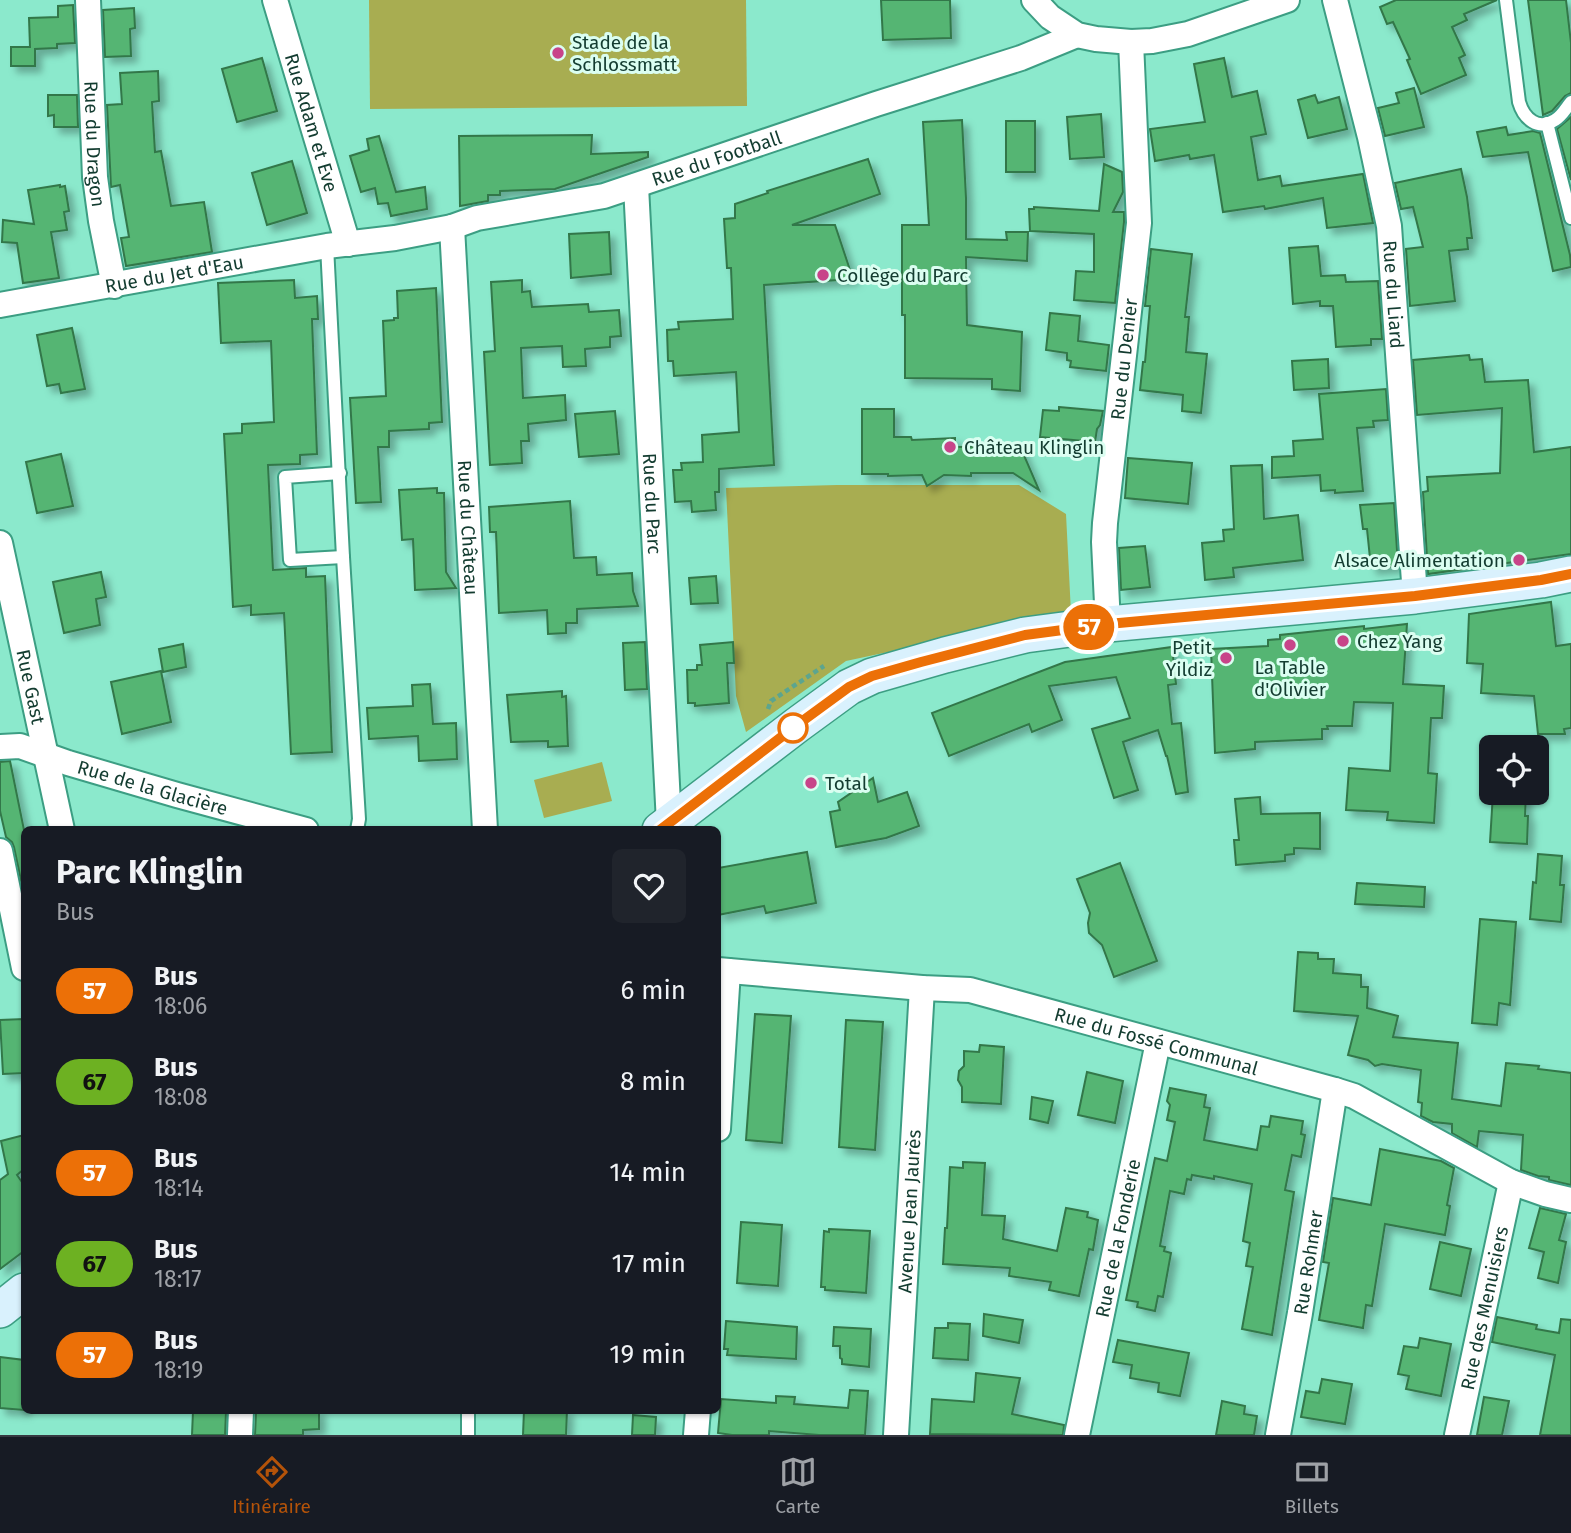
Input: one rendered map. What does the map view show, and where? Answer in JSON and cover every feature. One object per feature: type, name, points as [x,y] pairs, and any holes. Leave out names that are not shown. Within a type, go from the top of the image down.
[{"type":"main road","points":[[665,826],[849,687],[872,676],[1025,635],[1108,624],[1415,596],[1571,574]]},
{"type":"main road","points":[[0,1310],[21,1294]]},
{"type":"street","name":"Rue du Dragon","points":[[88,0],[95,177],[114,286]]},
{"type":"street","name":"Rue Adam et Eve","points":[[275,0],[337,245]]},
{"type":"street","points":[[1034,0],[1050,17],[1077,35],[1131,42],[1188,34],[1287,0]]},
{"type":"street","name":"Rue du Liard","points":[[1335,0],[1370,137],[1389,226],[1415,596]]},
{"type":"street","name":"Rue du Football","points":[[337,245],[452,227],[477,218],[582,201],[636,186],[1021,58],[1077,35]]},
{"type":"street","name":"Rue du Denier","points":[[1108,624],[1105,523],[1139,223],[1131,42]]},
{"type":"street","name":"Rue du Parc","points":[[636,186],[665,826]]},
{"type":"street","name":"Rue du Château","points":[[452,227],[485,826]]},
{"type":"street","name":"Rue du Jet d'Eau","points":[[0,306],[337,245]]},
{"type":"street","name":"Rue Gast","points":[[0,543],[61,826]]},
{"type":"street","name":"Rue de la Glacière","points":[[0,747],[20,746],[68,763],[291,826]]},
{"type":"street","points":[[0,851],[21,953]]},
{"type":"street","points":[[721,1034],[723,971]]},
{"type":"street","name":"Rue du Fossé Communal","points":[[723,971],[970,990],[1354,1096],[1511,1182],[1571,1200]]},
{"type":"street","name":"Avenue Jean Jaurès","points":[[896,1435],[922,988]]},
{"type":"street","name":"Rue de la Fonderie","points":[[1077,1435],[1158,1042]]},
{"type":"street","name":"Rue Rohmer","points":[[1278,1435],[1335,1090]]},
{"type":"street","name":"Rue des Menuisiers","points":[[1457,1435],[1511,1182]]},
{"type":"street","points":[[240,1435],[241,1414]]},
{"type":"street","points":[[696,1435],[698,1414]]},
{"type":"lane","points":[[1506,0],[1522,111],[1532,122],[1547,123],[1560,116],[1571,102]]},
{"type":"lane","points":[[1547,123],[1571,218]]},
{"type":"lane","points":[[337,245],[340,473],[358,826]]},
{"type":"lane","points":[[340,473],[285,477],[290,560],[343,557]]},
{"type":"lane","points":[[468,1414],[468,1435]]},
{"type":"green space","name":"Stade de la Schlossmatt","points":[[369,0],[746,0],[747,106],[370,109]]},
{"type":"green space","points":[[1019,485],[1066,514],[1071,613],[846,661],[746,732],[736,696],[726,488]]},
{"type":"green space","points":[[602,762],[612,801],[544,818],[534,780]]},
{"type":"building","points":[[881,0],[950,0],[951,38],[883,40]]},
{"type":"building","points":[[1396,0],[1497,0],[1464,14],[1467,20],[1452,27],[1465,55],[1459,58],[1466,75],[1421,94],[1407,60],[1410,59],[1393,22],[1387,24],[1380,7]]},
{"type":"building","points":[[1528,0],[1566,0],[1571,43],[1571,93],[1552,111],[1543,115]]},
{"type":"building","points":[[73,5],[75,43],[57,44],[57,48],[35,49],[35,66],[11,66],[11,47],[30,47],[29,18],[58,17],[58,6]]},
{"type":"building","points":[[134,8],[135,28],[130,29],[131,56],[105,57],[103,10]]},
{"type":"building","points":[[262,58],[277,111],[237,122],[222,69]]},
{"type":"building","points":[[1224,58],[1232,97],[1257,91],[1266,134],[1251,137],[1258,180],[1280,176],[1282,186],[1363,174],[1373,223],[1327,228],[1323,198],[1265,209],[1264,206],[1223,212],[1214,155],[1190,159],[1189,155],[1155,161],[1150,129],[1205,122],[1194,64]]},
{"type":"building","points":[[158,71],[159,101],[152,102],[155,152],[161,151],[171,206],[204,202],[212,252],[126,266],[121,238],[129,237],[120,185],[111,187],[107,105],[122,104],[120,73]]},
{"type":"building","points":[[1414,88],[1424,127],[1385,136],[1378,108],[1399,103],[1396,93]]},
{"type":"building","points":[[48,95],[77,95],[78,127],[54,127],[54,115],[48,116]]},
{"type":"building","points":[[1315,95],[1318,103],[1339,97],[1347,129],[1308,138],[1298,100]]},
{"type":"building","points":[[1101,114],[1104,157],[1070,159],[1067,117]]},
{"type":"building","points":[[1571,117],[1571,180],[1557,129]]},
{"type":"building","points":[[962,120],[966,239],[1007,240],[1006,232],[1028,232],[1027,261],[966,257],[967,325],[1022,332],[1020,391],[992,389],[992,379],[905,378],[902,225],[929,225],[923,122]]},
{"type":"building","points":[[1006,121],[1035,121],[1035,172],[1006,172]]},
{"type":"building","points":[[1506,127],[1508,135],[1533,131],[1540,133],[1571,267],[1553,271],[1528,152],[1483,157],[1477,132]]},
{"type":"building","points":[[592,135],[591,154],[648,152],[648,157],[555,189],[500,191],[500,195],[488,195],[488,201],[460,206],[459,136]]},
{"type":"building","points":[[379,136],[396,192],[425,187],[427,209],[391,216],[388,203],[378,204],[375,188],[361,192],[350,156],[369,150],[367,139]]},
{"type":"building","points":[[868,159],[880,194],[792,225],[835,225],[853,279],[764,285],[774,465],[719,469],[719,492],[715,492],[716,510],[692,512],[691,501],[675,502],[673,470],[682,470],[681,463],[703,462],[702,435],[739,432],[736,372],[674,376],[673,361],[668,361],[667,330],[679,329],[678,322],[733,319],[731,268],[727,268],[724,219],[735,218],[735,204]]},
{"type":"building","points":[[292,161],[307,213],[267,225],[252,173]]},
{"type":"building","points":[[1104,164],[1122,172],[1123,192],[1113,212],[1124,212],[1115,303],[1074,300],[1076,271],[1094,272],[1094,234],[1030,231],[1029,209],[1034,207],[1099,211]]},
{"type":"building","points":[[1461,169],[1472,238],[1467,238],[1468,249],[1449,251],[1455,301],[1410,306],[1406,249],[1423,247],[1413,207],[1401,209],[1395,183]]},
{"type":"building","points":[[65,186],[69,211],[64,212],[67,230],[51,232],[59,278],[23,283],[17,243],[2,242],[3,220],[34,224],[28,190]]},
{"type":"building","points":[[609,232],[611,274],[571,278],[569,234]]},
{"type":"building","points":[[1318,246],[1321,276],[1345,275],[1346,282],[1378,281],[1382,339],[1371,339],[1371,345],[1336,347],[1333,306],[1320,306],[1320,301],[1293,304],[1289,248]]},
{"type":"building","points":[[1151,249],[1192,254],[1185,317],[1189,317],[1186,352],[1207,354],[1201,413],[1182,411],[1183,395],[1140,390],[1150,306],[1145,306]]},
{"type":"building","points":[[294,280],[295,298],[317,296],[318,319],[312,319],[317,454],[300,455],[300,464],[268,465],[273,570],[306,568],[306,577],[325,576],[332,752],[291,754],[284,613],[251,615],[251,605],[233,607],[224,434],[242,433],[242,424],[274,422],[271,341],[221,343],[218,283]]},
{"type":"building","points":[[522,280],[522,292],[530,291],[532,307],[588,304],[589,312],[619,310],[621,336],[610,337],[610,347],[585,349],[586,366],[563,367],[562,346],[521,348],[523,398],[565,395],[566,420],[528,424],[529,441],[521,441],[522,463],[490,465],[484,352],[495,351],[491,282]]},
{"type":"building","points":[[436,288],[442,422],[429,423],[429,429],[389,431],[389,447],[378,447],[381,502],[356,503],[350,398],[386,396],[383,321],[398,318],[397,291]]},
{"type":"building","points":[[1050,313],[1080,316],[1078,341],[1109,345],[1106,371],[1070,367],[1071,361],[1067,360],[1067,353],[1046,350]]},
{"type":"building","points":[[72,328],[85,389],[61,393],[59,384],[47,386],[37,335]]},
{"type":"building","points":[[1469,355],[1470,360],[1482,359],[1485,382],[1528,380],[1534,452],[1571,447],[1571,554],[1428,574],[1423,492],[1428,491],[1427,477],[1500,473],[1502,408],[1417,415],[1413,360]]},
{"type":"building","points":[[1328,359],[1329,388],[1294,390],[1292,361]]},
{"type":"building","points":[[1386,389],[1388,420],[1373,421],[1374,427],[1357,428],[1363,491],[1321,491],[1320,475],[1272,478],[1272,457],[1294,456],[1293,441],[1323,439],[1319,394]]},
{"type":"building","points":[[1059,407],[1103,411],[1095,442],[1040,437],[1043,410],[1059,411]]},
{"type":"building","name":"Château Klinglin","points":[[862,409],[894,409],[894,437],[911,437],[912,440],[955,438],[955,447],[1020,446],[1039,490],[1013,473],[944,475],[927,486],[922,475],[862,474]]},
{"type":"building","points":[[615,411],[619,454],[579,457],[575,414]]},
{"type":"building","points":[[61,454],[73,506],[37,513],[26,462]]},
{"type":"building","points":[[1128,458],[1192,463],[1188,504],[1125,498]]},
{"type":"building","points":[[1262,465],[1264,519],[1298,515],[1303,560],[1233,568],[1234,577],[1205,580],[1202,543],[1224,541],[1223,530],[1234,529],[1231,466]]},
{"type":"building","points":[[437,488],[437,493],[444,493],[446,572],[456,588],[415,590],[413,539],[402,540],[399,490]]},
{"type":"building","points":[[570,501],[574,558],[596,557],[597,575],[632,573],[633,591],[638,606],[577,609],[577,623],[566,623],[566,633],[548,634],[547,610],[499,613],[496,532],[490,532],[489,507]]},
{"type":"building","points":[[1394,503],[1398,566],[1371,568],[1367,529],[1363,529],[1360,505]]},
{"type":"building","points":[[1145,546],[1150,587],[1121,590],[1119,548]]},
{"type":"building","points":[[101,572],[106,597],[96,599],[100,625],[64,633],[53,582]]},
{"type":"building","points":[[716,576],[718,603],[691,604],[689,578]]},
{"type":"building","points":[[1551,602],[1556,646],[1571,644],[1571,728],[1564,729],[1565,734],[1538,734],[1534,696],[1481,693],[1483,664],[1467,663],[1469,614]]},
{"type":"building","points":[[1407,624],[1403,684],[1444,686],[1442,718],[1431,718],[1428,773],[1437,774],[1434,823],[1387,820],[1388,812],[1346,810],[1349,768],[1390,771],[1393,703],[1354,702],[1352,726],[1327,726],[1328,729],[1322,729],[1322,739],[1255,742],[1255,749],[1215,753],[1211,649],[1268,646],[1268,640],[1280,639],[1280,635]]},
{"type":"building","points":[[645,642],[647,689],[625,690],[623,643]]},
{"type":"building","points":[[733,642],[734,663],[727,663],[729,703],[695,706],[695,703],[688,703],[687,670],[697,670],[697,665],[702,665],[700,645]]},
{"type":"building","points":[[183,644],[186,667],[163,672],[159,649]]},
{"type":"building","points":[[1172,647],[1176,684],[1168,685],[1172,724],[1181,723],[1188,792],[1176,794],[1158,730],[1123,742],[1138,790],[1114,798],[1092,729],[1130,718],[1116,677],[1049,686],[1062,720],[1032,732],[1029,724],[949,756],[932,713],[1065,662]]},
{"type":"building","points":[[161,671],[171,722],[122,734],[111,682]]},
{"type":"building","points":[[430,684],[433,724],[456,723],[457,759],[419,761],[418,736],[369,739],[367,708],[413,706],[412,685]]},
{"type":"building","points":[[562,691],[562,697],[566,696],[568,746],[548,747],[548,741],[511,742],[507,695]]},
{"type":"building","points":[[10,761],[23,826],[21,826],[21,880],[14,847],[6,837],[0,811],[0,762]]},
{"type":"building","points":[[873,778],[878,802],[907,792],[919,826],[886,838],[836,847],[830,812],[840,810],[838,802]]},
{"type":"building","points":[[1260,797],[1261,814],[1320,813],[1320,849],[1294,848],[1294,854],[1285,855],[1285,861],[1236,865],[1234,840],[1239,840],[1235,799]]},
{"type":"building","points":[[1492,805],[1525,805],[1527,844],[1490,842]]},
{"type":"building","points":[[807,852],[816,903],[766,913],[764,906],[721,914],[721,867]]},
{"type":"building","points":[[1538,854],[1562,856],[1560,885],[1564,885],[1561,922],[1530,919]]},
{"type":"building","points":[[1120,863],[1157,961],[1114,977],[1102,945],[1089,933],[1090,913],[1077,879]]},
{"type":"building","points":[[1357,883],[1425,887],[1424,907],[1355,904]]},
{"type":"building","points":[[1480,919],[1516,922],[1510,1005],[1499,1003],[1497,1025],[1472,1023]]},
{"type":"building","points":[[1298,952],[1318,953],[1318,959],[1334,959],[1333,973],[1361,975],[1361,987],[1368,987],[1367,1008],[1398,1016],[1393,1037],[1458,1043],[1452,1099],[1501,1106],[1506,1063],[1571,1073],[1571,1185],[1521,1170],[1523,1135],[1479,1131],[1477,1147],[1452,1133],[1452,1124],[1433,1122],[1421,1116],[1422,1103],[1418,1102],[1421,1070],[1382,1064],[1375,1066],[1368,1060],[1348,1055],[1358,1016],[1294,1011]]},
{"type":"building","points":[[755,1014],[791,1016],[782,1143],[746,1140]]},
{"type":"building","points":[[21,1019],[21,1073],[3,1074],[0,1020]]},
{"type":"building","points":[[846,1020],[883,1022],[875,1150],[839,1147]]},
{"type":"building","points":[[980,1045],[1004,1047],[1001,1104],[962,1102],[962,1087],[958,1080],[959,1071],[964,1066],[964,1051],[979,1052]]},
{"type":"building","points":[[1087,1072],[1123,1081],[1115,1123],[1078,1115]]},
{"type":"building","points":[[1170,1088],[1206,1095],[1204,1107],[1210,1108],[1204,1140],[1257,1150],[1261,1126],[1269,1127],[1271,1116],[1303,1121],[1301,1134],[1305,1135],[1301,1157],[1292,1155],[1285,1190],[1294,1192],[1272,1335],[1242,1329],[1253,1267],[1246,1266],[1250,1243],[1243,1241],[1252,1184],[1214,1176],[1214,1179],[1192,1175],[1191,1180],[1187,1179],[1184,1194],[1170,1191],[1160,1246],[1171,1253],[1163,1297],[1158,1296],[1155,1311],[1137,1307],[1138,1302],[1126,1300],[1155,1158],[1167,1161],[1175,1122],[1167,1120]]},
{"type":"building","points":[[1032,1097],[1053,1101],[1048,1123],[1030,1119]]},
{"type":"building","points":[[21,1136],[21,1172],[17,1175],[21,1181],[21,1253],[0,1269],[0,1180],[8,1174],[1,1141]]},
{"type":"building","points":[[1380,1149],[1441,1161],[1454,1168],[1445,1235],[1385,1224],[1372,1306],[1366,1305],[1363,1328],[1319,1320],[1329,1263],[1323,1262],[1333,1198],[1371,1205]]},
{"type":"building","points":[[963,1162],[985,1163],[982,1215],[1005,1216],[1003,1239],[1057,1251],[1066,1208],[1088,1212],[1087,1217],[1098,1220],[1093,1250],[1089,1249],[1079,1296],[1049,1290],[1051,1282],[1009,1276],[1010,1268],[943,1264],[950,1167],[963,1168]]},
{"type":"building","points":[[1540,1208],[1566,1214],[1559,1240],[1566,1242],[1558,1283],[1538,1278],[1544,1252],[1529,1248]]},
{"type":"building","points":[[741,1222],[782,1225],[778,1286],[737,1283]]},
{"type":"building","points":[[829,1229],[870,1231],[866,1293],[825,1290],[825,1287],[821,1287],[824,1231],[829,1232]]},
{"type":"building","points":[[1440,1242],[1471,1249],[1461,1296],[1430,1289]]},
{"type":"building","points":[[984,1314],[1023,1320],[1019,1343],[983,1336]]},
{"type":"building","points":[[1497,1317],[1537,1325],[1536,1329],[1559,1333],[1561,1319],[1571,1320],[1571,1435],[1540,1435],[1555,1355],[1492,1342]]},
{"type":"building","points":[[726,1321],[797,1327],[796,1359],[727,1355],[728,1349],[724,1349]]},
{"type":"building","points":[[948,1323],[970,1324],[968,1360],[933,1358],[935,1328],[948,1328]]},
{"type":"building","points":[[834,1327],[871,1329],[869,1367],[842,1364],[840,1346],[833,1346]]},
{"type":"building","points":[[1420,1338],[1451,1344],[1441,1396],[1406,1389],[1409,1376],[1398,1374],[1404,1346],[1418,1348]]},
{"type":"building","points":[[1118,1340],[1189,1353],[1180,1396],[1158,1392],[1159,1383],[1130,1378],[1132,1365],[1113,1362]]},
{"type":"building","points":[[0,1357],[21,1360],[21,1410],[0,1408]]},
{"type":"building","points":[[976,1373],[1020,1378],[1012,1414],[1064,1425],[1063,1435],[930,1434],[932,1399],[974,1402]]},
{"type":"building","points":[[1322,1379],[1352,1384],[1345,1424],[1301,1417],[1306,1391],[1319,1393]]},
{"type":"building","points":[[850,1390],[868,1391],[865,1435],[769,1431],[769,1435],[718,1433],[721,1399],[776,1403],[776,1396],[795,1397],[794,1404],[848,1408]]},
{"type":"building","points":[[1484,1397],[1509,1401],[1502,1435],[1477,1435]]},
{"type":"building","points":[[1222,1401],[1245,1406],[1244,1414],[1257,1416],[1254,1435],[1216,1435]]},
{"type":"building","points":[[193,1414],[226,1414],[225,1435],[192,1435]]},
{"type":"building","points":[[256,1414],[319,1414],[319,1429],[303,1430],[303,1435],[255,1435]]},
{"type":"building","points":[[524,1414],[567,1414],[566,1435],[523,1435]]},
{"type":"building","points":[[633,1415],[656,1417],[655,1435],[632,1435]]},
{"type":"bus line","name":"57","points":[[665,826],[849,687],[872,676],[921,662],[1025,635],[1108,624],[1415,596],[1571,574]]},
{"type":"place","name":"Stade de la Schlossmatt","points":[[558,53]]},
{"type":"place","name":"Collège du Parc","points":[[823,275]]},
{"type":"place","name":"Château Klinglin","points":[[950,447]]},
{"type":"place","name":"Alsace Alimentation","points":[[1519,560]]},
{"type":"place","name":"Chez Yang","points":[[1343,641]]},
{"type":"place","name":"La Table d'Olivier","points":[[1290,645]]},
{"type":"place","name":"Petit Yildiz","points":[[1226,658]]},
{"type":"place","name":"Total","points":[[811,783]]}]
